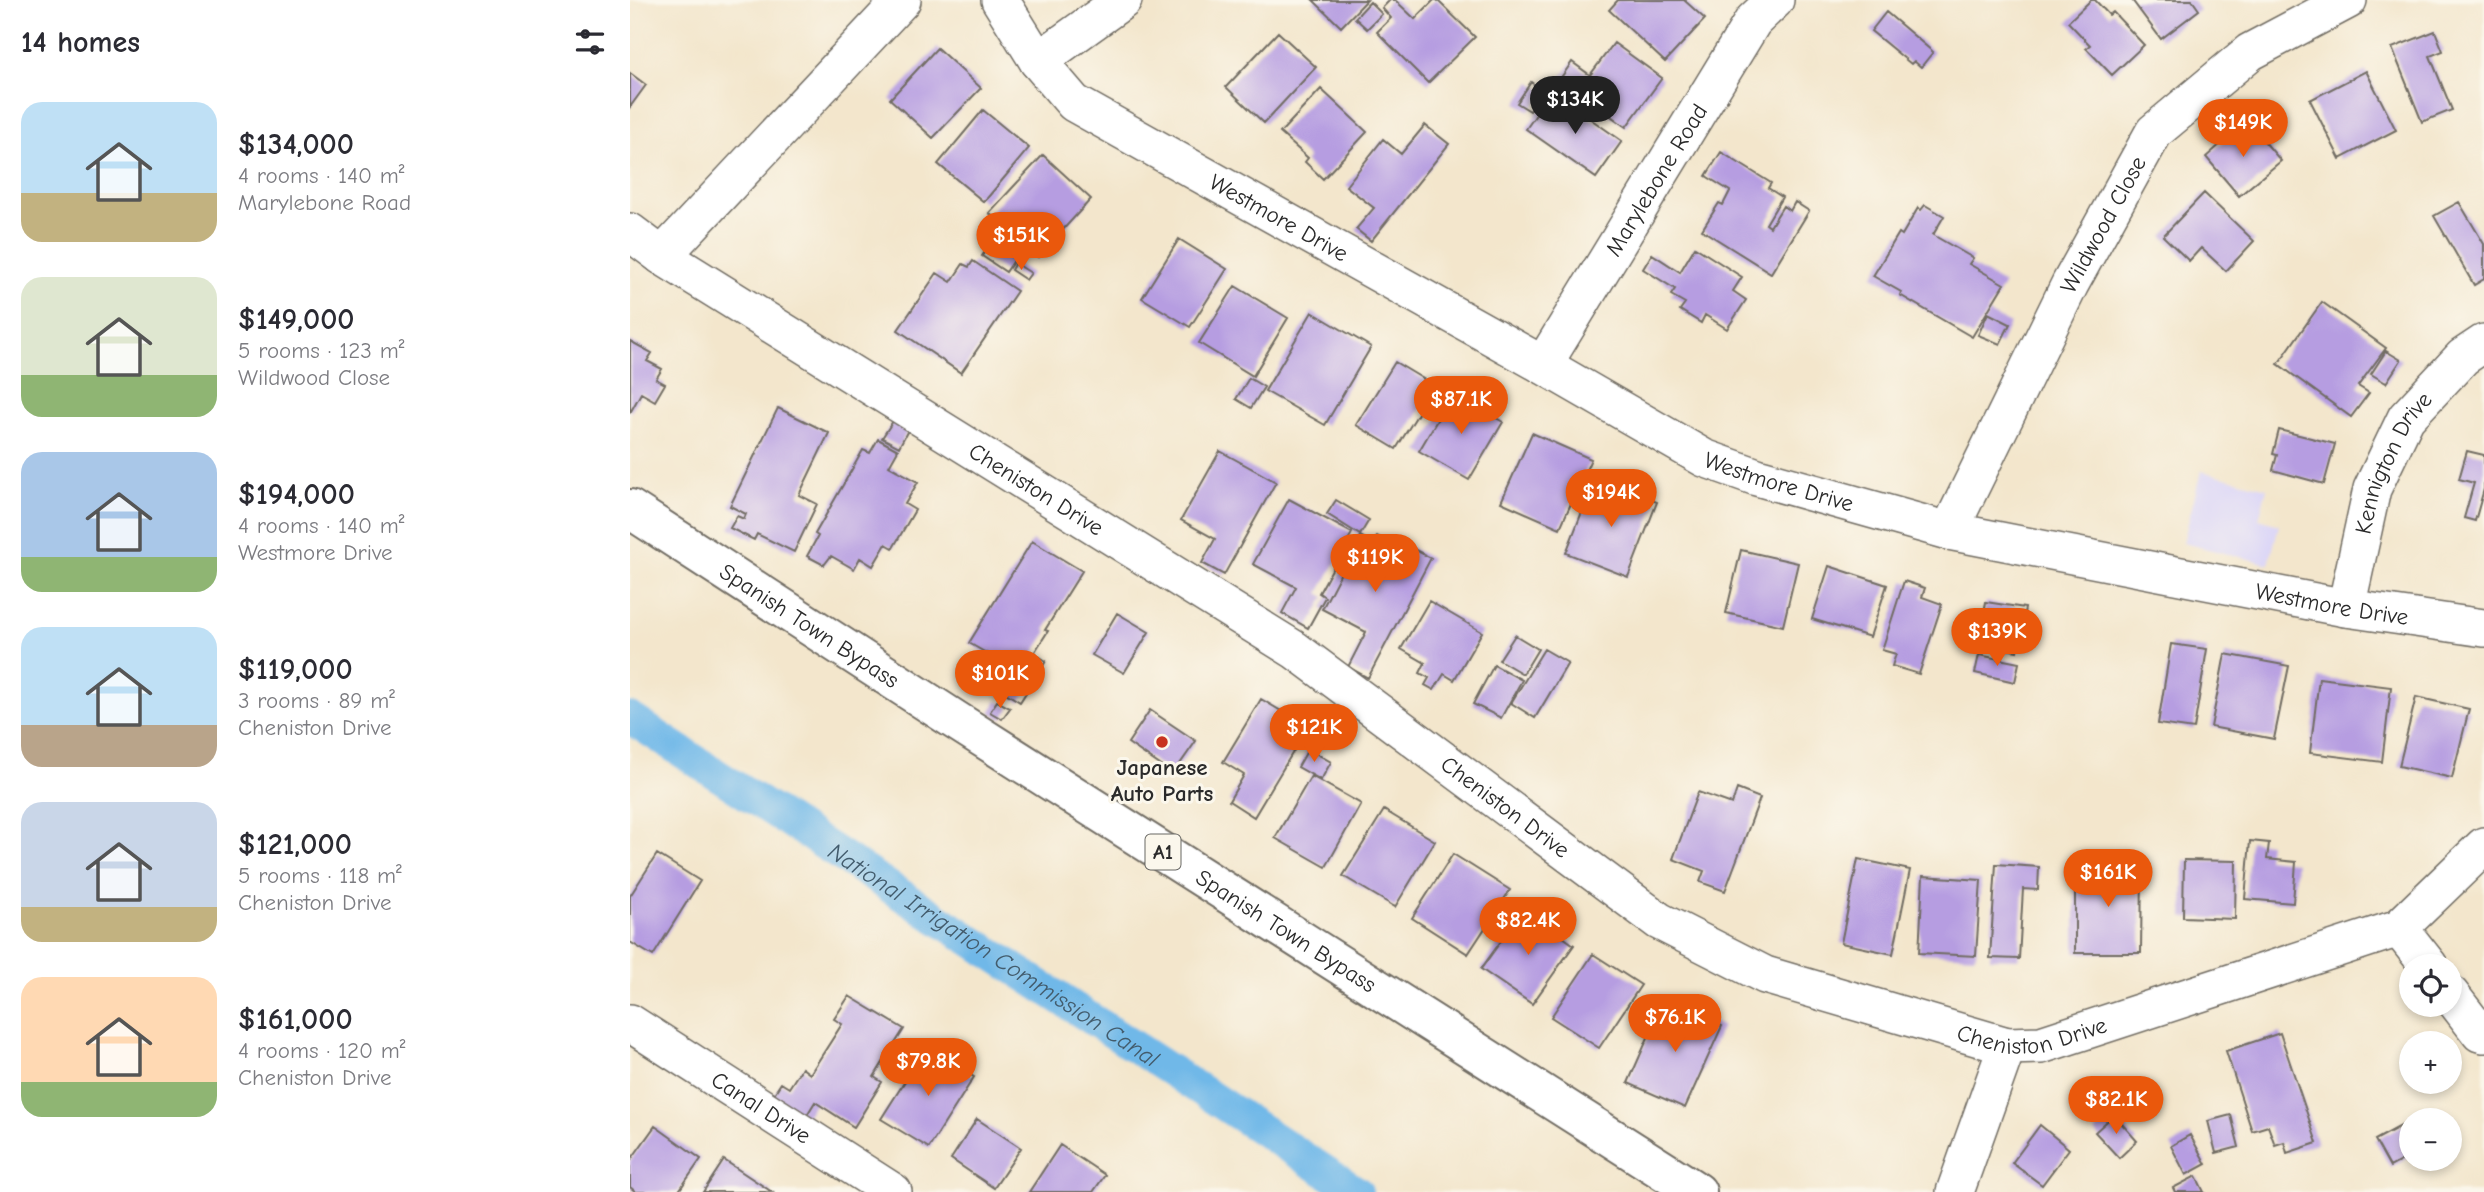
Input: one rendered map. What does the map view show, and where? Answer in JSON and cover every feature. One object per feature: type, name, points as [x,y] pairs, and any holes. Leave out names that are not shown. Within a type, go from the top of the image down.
[{"type":"main road","name":"Spanish Town Bypass","points":[[630,509],[955,720],[1697,1192]]},
{"type":"street","points":[[662,256],[902,0]]},
{"type":"street","name":"Westmore Drive","points":[[1000,0],[1038,61],[1074,103],[1704,458],[1757,477],[1949,531],[2346,608],[2484,628]]},
{"type":"street","points":[[1038,61],[1123,0]]},
{"type":"street","name":"Marylebone Road","points":[[1542,365],[1753,21],[1775,0]]},
{"type":"street","name":"Wildwood Close","points":[[1949,531],[2070,284],[2154,132],[2250,52],[2348,0]]},
{"type":"street","name":"Cheniston Drive","points":[[630,232],[662,256],[1295,650],[1659,921],[1765,975],[2007,1046],[2041,1045],[2399,928],[2484,846]]},
{"type":"street","name":"Kennigton Drive","points":[[2346,608],[2372,489],[2406,418],[2463,357],[2484,343]]},
{"type":"street","points":[[2399,928],[2419,954]]},
{"type":"street","points":[[2462,1010],[2480,1033],[2484,1034]]},
{"type":"street","name":"Canal Drive","points":[[630,1023],[893,1192]]},
{"type":"street","points":[[1955,1192],[2007,1046]]},
{"type":"shaded area","points":[[2201,471],[2267,488],[2259,519],[2279,525],[2269,564],[2183,543]]},
{"type":"building","points":[[1313,0],[1367,0],[1341,27]]},
{"type":"building","points":[[1390,0],[1395,0],[1415,19],[1437,0],[1475,37],[1428,83],[1377,32],[1391,18],[1382,8]]},
{"type":"building","points":[[1618,0],[1684,0],[1705,19],[1665,62],[1609,10]]},
{"type":"building","points":[[2091,0],[2095,0],[2109,15],[2113,12],[2144,45],[2112,75],[2086,48],[2090,45],[2068,22]]},
{"type":"building","points":[[2132,0],[2192,0],[2199,10],[2161,39]]},
{"type":"building","points":[[1370,2],[1382,14],[1367,29],[1355,18]]},
{"type":"building","points":[[1886,12],[1933,52],[1921,67],[1914,61],[1911,64],[1871,31]]},
{"type":"building","points":[[2435,31],[2443,51],[2430,56],[2452,110],[2422,122],[2392,48]]},
{"type":"building","points":[[1278,32],[1316,67],[1264,123],[1226,87]]},
{"type":"building","points":[[1614,43],[1662,78],[1626,127],[1560,79],[1572,62],[1590,75]]},
{"type":"building","points":[[937,48],[981,88],[933,138],[890,99]]},
{"type":"building","points":[[2366,71],[2396,130],[2340,159],[2310,100]]},
{"type":"building","points":[[630,73],[646,85],[630,107]]},
{"type":"building","points":[[1531,82],[1544,92],[1530,111],[1517,103]]},
{"type":"building","points":[[1321,89],[1367,132],[1323,179],[1305,162],[1308,158],[1280,133]]},
{"type":"building","points":[[1559,97],[1622,141],[1596,178],[1526,129],[1544,103],[1551,107]]},
{"type":"building","points":[[983,110],[1029,148],[984,202],[938,164]]},
{"type":"building","points":[[2247,121],[2281,161],[2239,196],[2206,157]]},
{"type":"building","points":[[1425,125],[1449,144],[1371,241],[1356,229],[1374,208],[1346,186],[1383,139],[1401,154]]},
{"type":"building","points":[[1721,152],[1771,183],[1768,188],[1782,197],[1766,224],[1770,227],[1783,206],[1790,211],[1795,202],[1809,211],[1771,273],[1702,230],[1719,203],[1723,205],[1730,191],[1706,176]]},
{"type":"building","points":[[1043,155],[1091,199],[1038,257],[989,213]]},
{"type":"building","points":[[2204,193],[2254,241],[2226,271],[2201,248],[2189,261],[2163,236]]},
{"type":"building","points":[[2459,202],[2484,244],[2484,279],[2474,285],[2434,216]]},
{"type":"building","points":[[1925,205],[1944,216],[1933,235],[1973,258],[1969,264],[2004,284],[1972,337],[1873,276],[1899,233],[1902,235],[1918,208],[1921,210]]},
{"type":"building","points":[[1179,239],[1227,269],[1190,327],[1142,298]]},
{"type":"building","points":[[991,243],[1015,259],[1006,272],[982,256]]},
{"type":"building","points":[[1695,247],[1742,277],[1733,291],[1746,300],[1727,329],[1705,315],[1701,323],[1680,310],[1685,303],[1671,295],[1675,289],[1643,269],[1652,254],[1680,272]]},
{"type":"building","points":[[973,261],[1017,291],[961,373],[898,330],[937,273],[951,282],[963,264],[969,267]]},
{"type":"building","points":[[1015,263],[1031,273],[1026,280],[1011,270]]},
{"type":"building","points":[[1235,286],[1288,318],[1253,376],[1199,343]]},
{"type":"building","points":[[2322,302],[2386,348],[2358,386],[2369,393],[2351,417],[2278,364]]},
{"type":"building","points":[[1312,312],[1371,347],[1325,425],[1265,391]]},
{"type":"building","points":[[1988,313],[2010,324],[2000,344],[1978,335]]},
{"type":"building","points":[[630,341],[652,353],[647,361],[662,369],[656,379],[665,384],[655,401],[641,393],[630,413]]},
{"type":"building","points":[[2386,351],[2401,360],[2386,383],[2371,374]]},
{"type":"building","points":[[1395,362],[1435,386],[1396,449],[1356,425]]},
{"type":"building","points":[[1249,378],[1264,387],[1251,408],[1236,399]]},
{"type":"building","points":[[1453,393],[1503,422],[1469,480],[1419,451]]},
{"type":"building","points":[[778,408],[829,433],[799,495],[817,504],[794,552],[757,534],[754,540],[730,528],[737,516],[744,519],[746,514],[730,506]]},
{"type":"building","points":[[893,421],[908,430],[899,447],[882,438]]},
{"type":"building","points":[[2279,430],[2335,444],[2324,484],[2273,470],[2277,455],[2273,454]]},
{"type":"building","points":[[1532,433],[1591,459],[1560,528],[1501,502]]},
{"type":"building","points":[[878,439],[898,450],[889,466],[918,482],[905,504],[915,510],[893,548],[886,544],[873,566],[860,558],[854,569],[831,556],[824,565],[807,556],[818,536],[815,534],[863,450],[870,453]]},
{"type":"building","points":[[1220,451],[1276,482],[1224,575],[1202,563],[1215,539],[1181,520]]},
{"type":"building","points":[[2467,451],[2484,455],[2484,489],[2475,521],[2464,518],[2474,483],[2459,479]]},
{"type":"building","points":[[1596,476],[1614,483],[1608,497],[1634,508],[1639,495],[1657,502],[1628,577],[1566,553]]},
{"type":"building","points":[[1289,499],[1352,533],[1319,593],[1325,597],[1308,628],[1282,613],[1296,587],[1253,564]]},
{"type":"building","points":[[1336,500],[1369,520],[1360,535],[1327,514]]},
{"type":"building","points":[[1360,536],[1373,543],[1377,536],[1390,543],[1392,538],[1431,558],[1368,678],[1348,667],[1366,632],[1322,609]]},
{"type":"building","points":[[1032,541],[1082,571],[1045,630],[1048,631],[1034,653],[1046,661],[1020,702],[987,681],[1000,661],[969,643]]},
{"type":"building","points":[[1741,550],[1798,563],[1783,626],[1726,613]]},
{"type":"building","points":[[1829,566],[1887,585],[1870,637],[1812,619]]},
{"type":"building","points":[[1904,581],[1925,588],[1922,597],[1942,604],[1919,674],[1892,666],[1896,654],[1882,650]]},
{"type":"building","points":[[1429,601],[1482,632],[1454,680],[1444,674],[1434,690],[1425,685],[1429,678],[1420,673],[1425,663],[1401,649]]},
{"type":"building","points":[[1986,602],[2025,608],[2017,651],[1978,644]]},
{"type":"building","points":[[1117,613],[1149,632],[1124,673],[1092,655]]},
{"type":"building","points":[[1515,635],[1538,649],[1523,674],[1499,660]]},
{"type":"building","points":[[2171,644],[2207,649],[2194,729],[2158,724]]},
{"type":"building","points":[[1544,649],[1568,663],[1535,718],[1511,703]]},
{"type":"building","points":[[2225,654],[2289,666],[2274,739],[2211,727]]},
{"type":"building","points":[[1979,655],[2019,663],[2015,682],[1975,673]]},
{"type":"building","points":[[1494,665],[1522,680],[1501,718],[1473,704]]},
{"type":"building","points":[[2319,678],[2391,687],[2382,762],[2310,753]]},
{"type":"building","points":[[2416,697],[2469,709],[2452,778],[2399,766]]},
{"type":"building","points":[[1261,699],[1308,727],[1254,817],[1229,801],[1244,775],[1223,762]]},
{"type":"building","points":[[997,701],[1010,708],[1002,719],[990,712]]},
{"type":"building","name":"Japanese Auto Parts","points":[[1150,710],[1196,741],[1173,774],[1128,743]]},
{"type":"building","points":[[1308,749],[1331,762],[1321,780],[1298,767]]},
{"type":"building","points":[[1311,776],[1361,804],[1326,867],[1275,838]]},
{"type":"building","points":[[1737,789],[1760,798],[1725,891],[1700,882],[1704,871],[1673,859],[1698,792],[1732,804]]},
{"type":"building","points":[[1384,810],[1435,841],[1395,907],[1343,876]]},
{"type":"building","points":[[2250,841],[2269,843],[2267,859],[2296,862],[2293,903],[2245,899]]},
{"type":"building","points":[[657,854],[700,881],[653,956],[630,942],[630,896]]},
{"type":"building","points":[[1453,854],[1510,890],[1468,954],[1412,918]]},
{"type":"building","points":[[1858,859],[1910,870],[1893,954],[1841,943]]},
{"type":"building","points":[[2184,860],[2236,861],[2235,919],[2183,917]]},
{"type":"building","points":[[1996,864],[2039,867],[2038,890],[2023,889],[2019,959],[1990,958]]},
{"type":"building","points":[[2075,866],[2142,866],[2141,953],[2075,953]]},
{"type":"building","points":[[1923,876],[1981,880],[1976,956],[1919,953]]},
{"type":"building","points":[[1524,909],[1574,945],[1532,1004],[1481,969]]},
{"type":"building","points":[[1593,954],[1641,985],[1599,1048],[1551,1017]]},
{"type":"building","points":[[849,996],[904,1029],[874,1077],[882,1082],[854,1127],[815,1102],[805,1118],[772,1097],[781,1083],[789,1088],[802,1068],[810,1074],[842,1024],[834,1019]]},
{"type":"building","points":[[1664,1001],[1722,1026],[1685,1108],[1628,1083]]},
{"type":"building","points":[[2280,1033],[2317,1143],[2287,1153],[2284,1142],[2275,1145],[2268,1126],[2252,1131],[2226,1051]]},
{"type":"building","points":[[926,1048],[974,1077],[929,1148],[881,1119]]},
{"type":"building","points":[[2114,1115],[2137,1141],[2119,1158],[2095,1132]]},
{"type":"building","points":[[2231,1115],[2239,1147],[2216,1153],[2208,1121]]},
{"type":"building","points":[[977,1119],[1021,1148],[994,1188],[951,1159]]},
{"type":"building","points":[[2040,1125],[2069,1149],[2042,1185],[2012,1163]]},
{"type":"building","points":[[655,1126],[701,1159],[678,1192],[636,1192],[630,1187],[630,1161]]},
{"type":"building","points":[[2399,1127],[2399,1162],[2390,1167],[2375,1140]]},
{"type":"building","points":[[2190,1135],[2206,1164],[2186,1175],[2171,1146]]},
{"type":"building","points":[[1060,1145],[1105,1175],[1093,1192],[1029,1192]]},
{"type":"building","points":[[724,1160],[772,1192],[703,1192]]},
{"type":"building","points":[[2196,1176],[2204,1192],[2175,1192],[2173,1188]]},
{"type":"waterway","name":"National Irrigation Commission Canal","points":[[630,718],[1357,1192]]},
{"type":"place","name":"Japanese Auto Parts","points":[[1162,742]]}]
